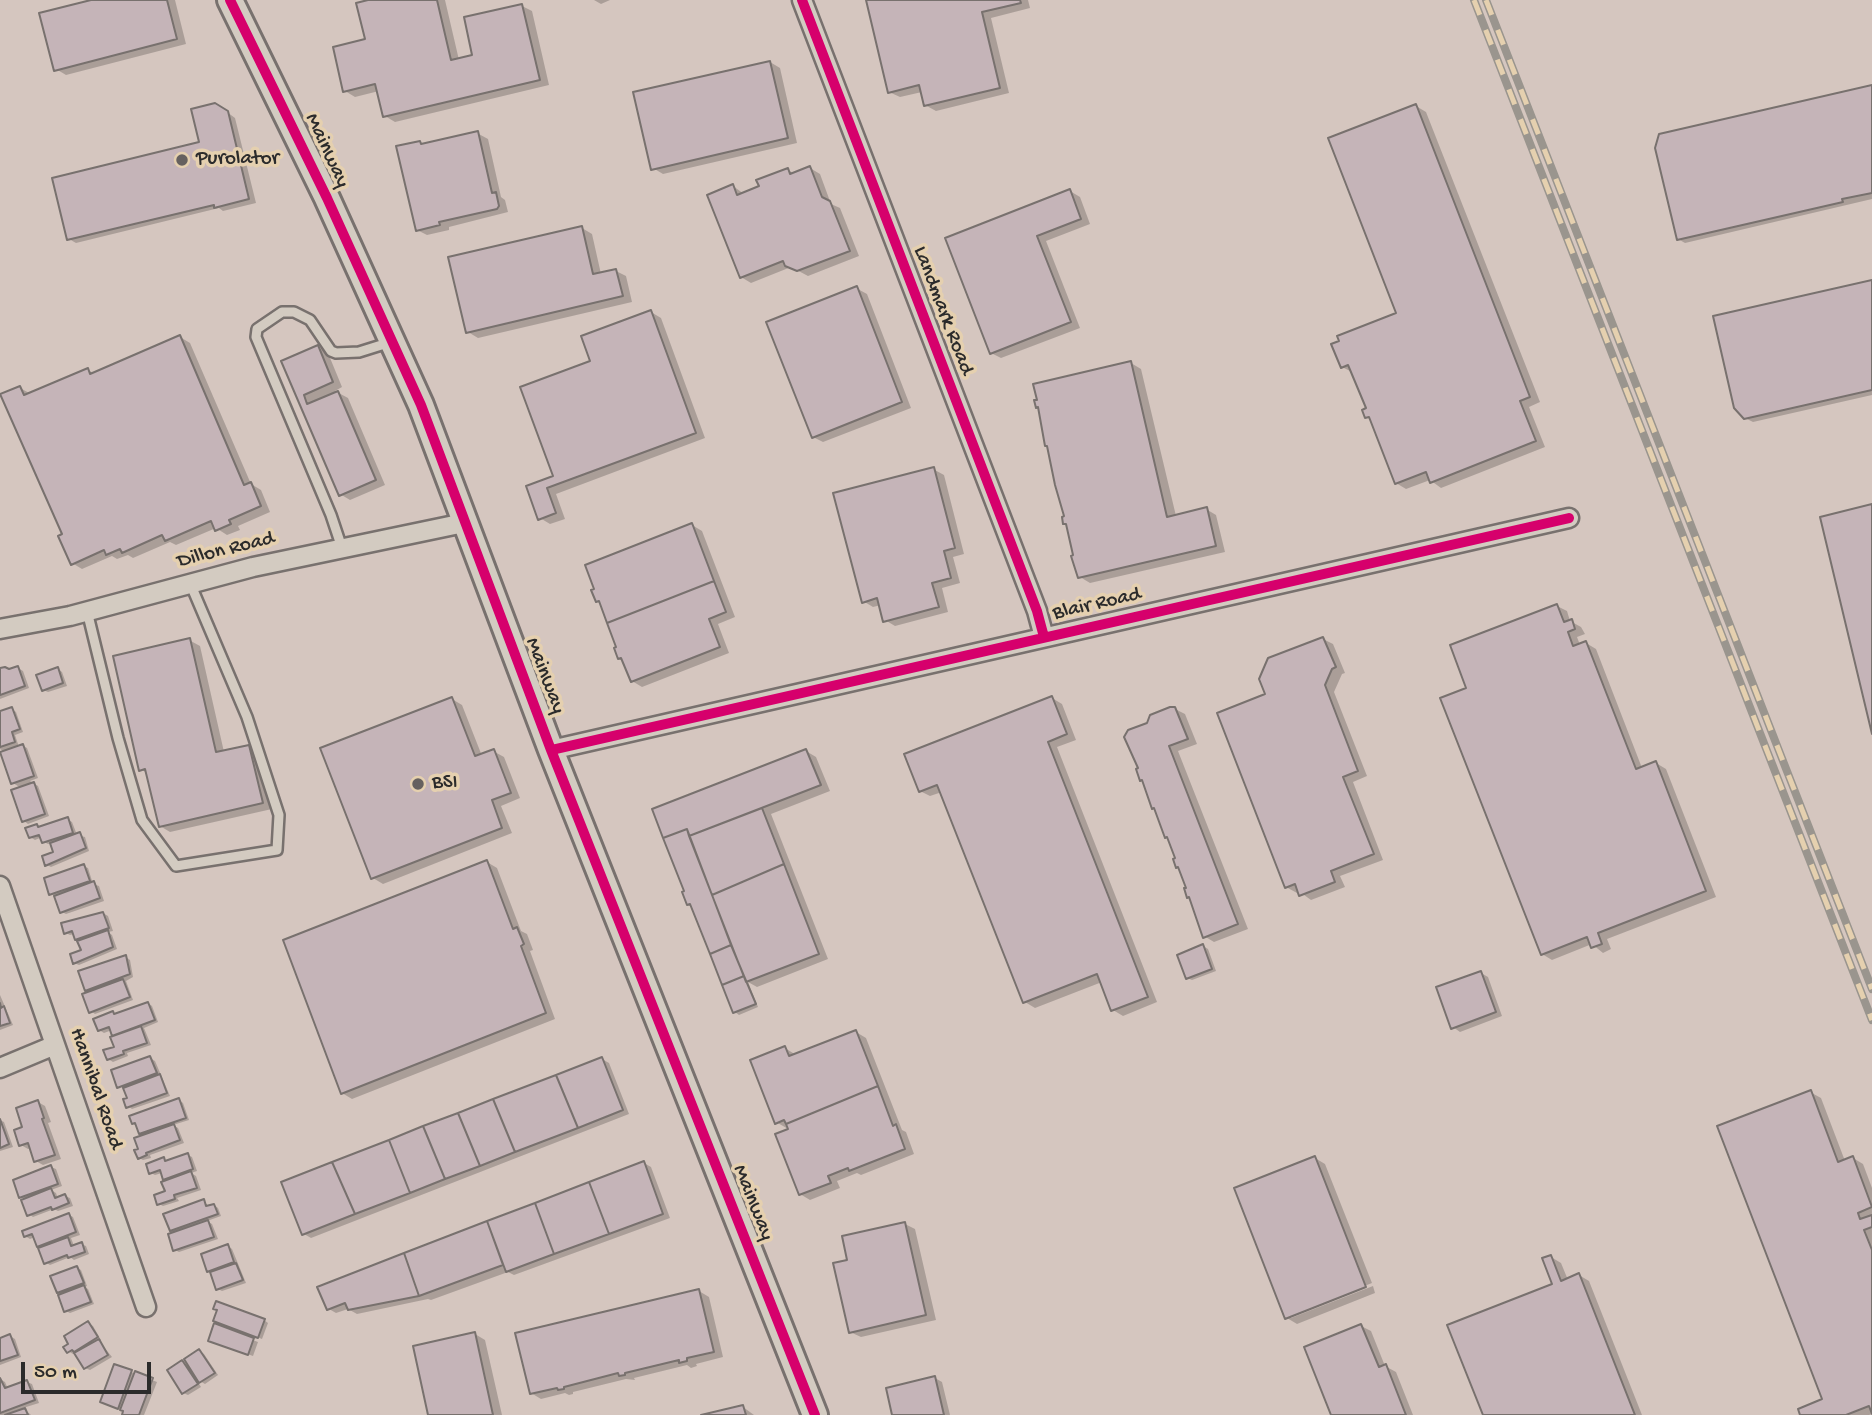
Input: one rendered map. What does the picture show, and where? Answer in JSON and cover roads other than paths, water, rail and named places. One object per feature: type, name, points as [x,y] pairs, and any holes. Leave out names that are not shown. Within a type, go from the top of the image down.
[{"type":"street","name":"Mainway","points":[[230,0],[327,198],[421,405],[551,750],[815,1415]]},
{"type":"street","name":"Landmark Road","points":[[802,0],[1037,611],[1044,637]]},
{"type":"street","name":"Blair Road","points":[[551,750],[1569,518]]},
{"type":"street","name":"Dillon Road","points":[[0,629],[86,611],[253,567],[464,523]]},
{"type":"street","name":"Hannibal Road","points":[[0,887],[146,1307]]},
{"type":"street","points":[[0,1068],[55,1045]]},
{"type":"lane","points":[[342,548],[331,515],[256,337],[257,329],[282,312],[294,312],[310,320],[331,351],[336,353],[359,352],[391,342]]},
{"type":"lane","points":[[86,611],[142,820],[176,866],[277,850],[279,816],[251,729],[190,583]]},
{"type":"railway","points":[[1474,0],[1872,1020]]},
{"type":"railway","points":[[1486,0],[1872,989]]},
{"type":"place","name":"Purolator","points":[[182,160]]},
{"type":"place","name":"BSI","points":[[418,784]]}]
